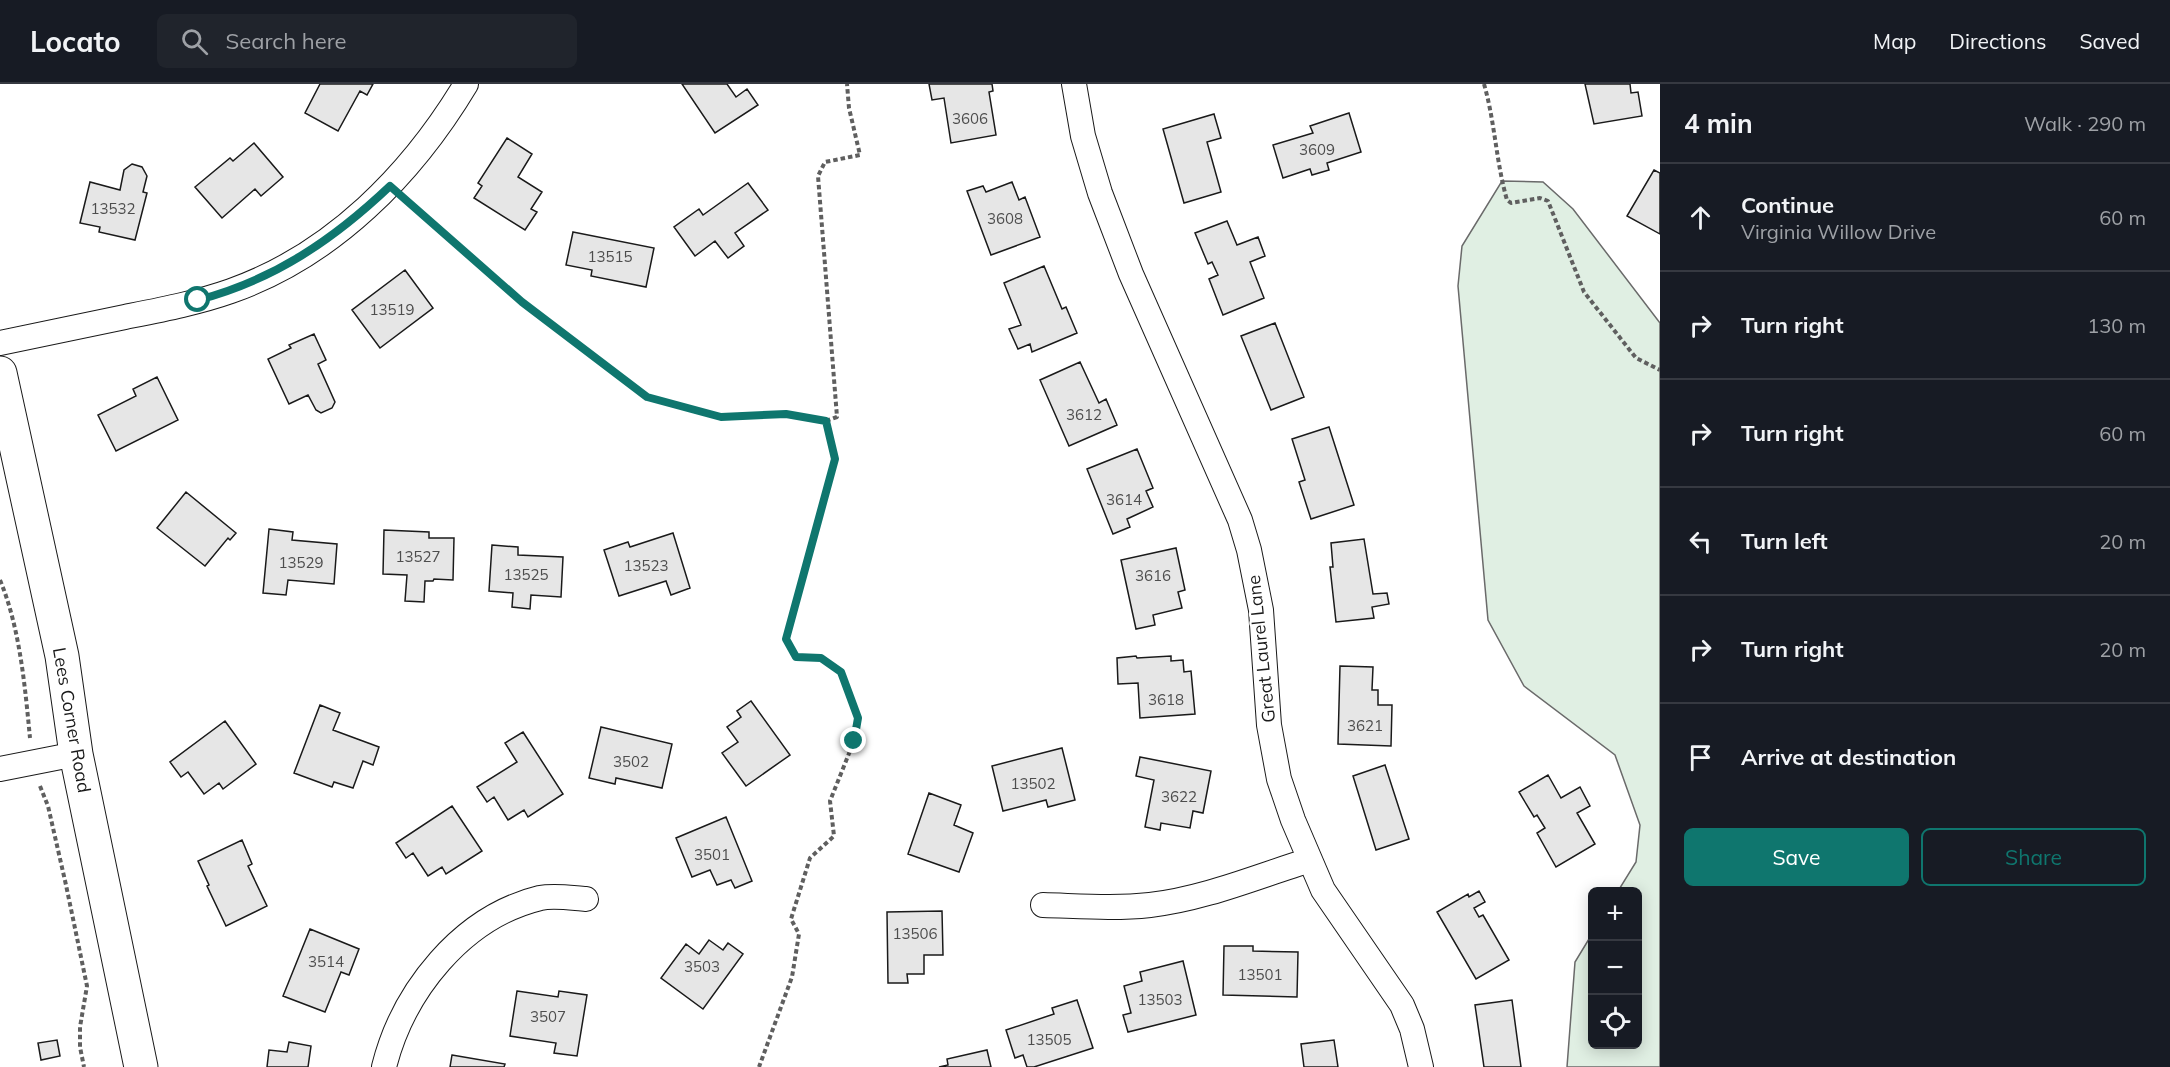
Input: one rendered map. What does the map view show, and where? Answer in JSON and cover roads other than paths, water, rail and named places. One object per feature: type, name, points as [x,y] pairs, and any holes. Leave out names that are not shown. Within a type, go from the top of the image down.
[{"type":"street","points":[[0,343],[167,309],[232,291],[276,271],[320,245],[360,214],[390,186],[444,120],[466,84]]},
{"type":"street","name":"Great Laurel Lane","points":[[1074,84],[1083,136],[1100,193],[1131,274],[1240,520],[1249,550],[1261,610],[1269,725],[1279,779],[1323,890],[1402,1005],[1412,1029],[1421,1067]]},
{"type":"street","name":"Lees Corner Road","points":[[0,373],[62,656],[76,754],[141,1067]]},
{"type":"street","points":[[0,770],[76,754]]},
{"type":"street","points":[[1043,905],[1112,908],[1151,905],[1192,897],[1310,860]]},
{"type":"street","points":[[384,1067],[401,1017],[410,1000],[456,944],[477,928],[511,908],[543,898],[586,899]]}]
